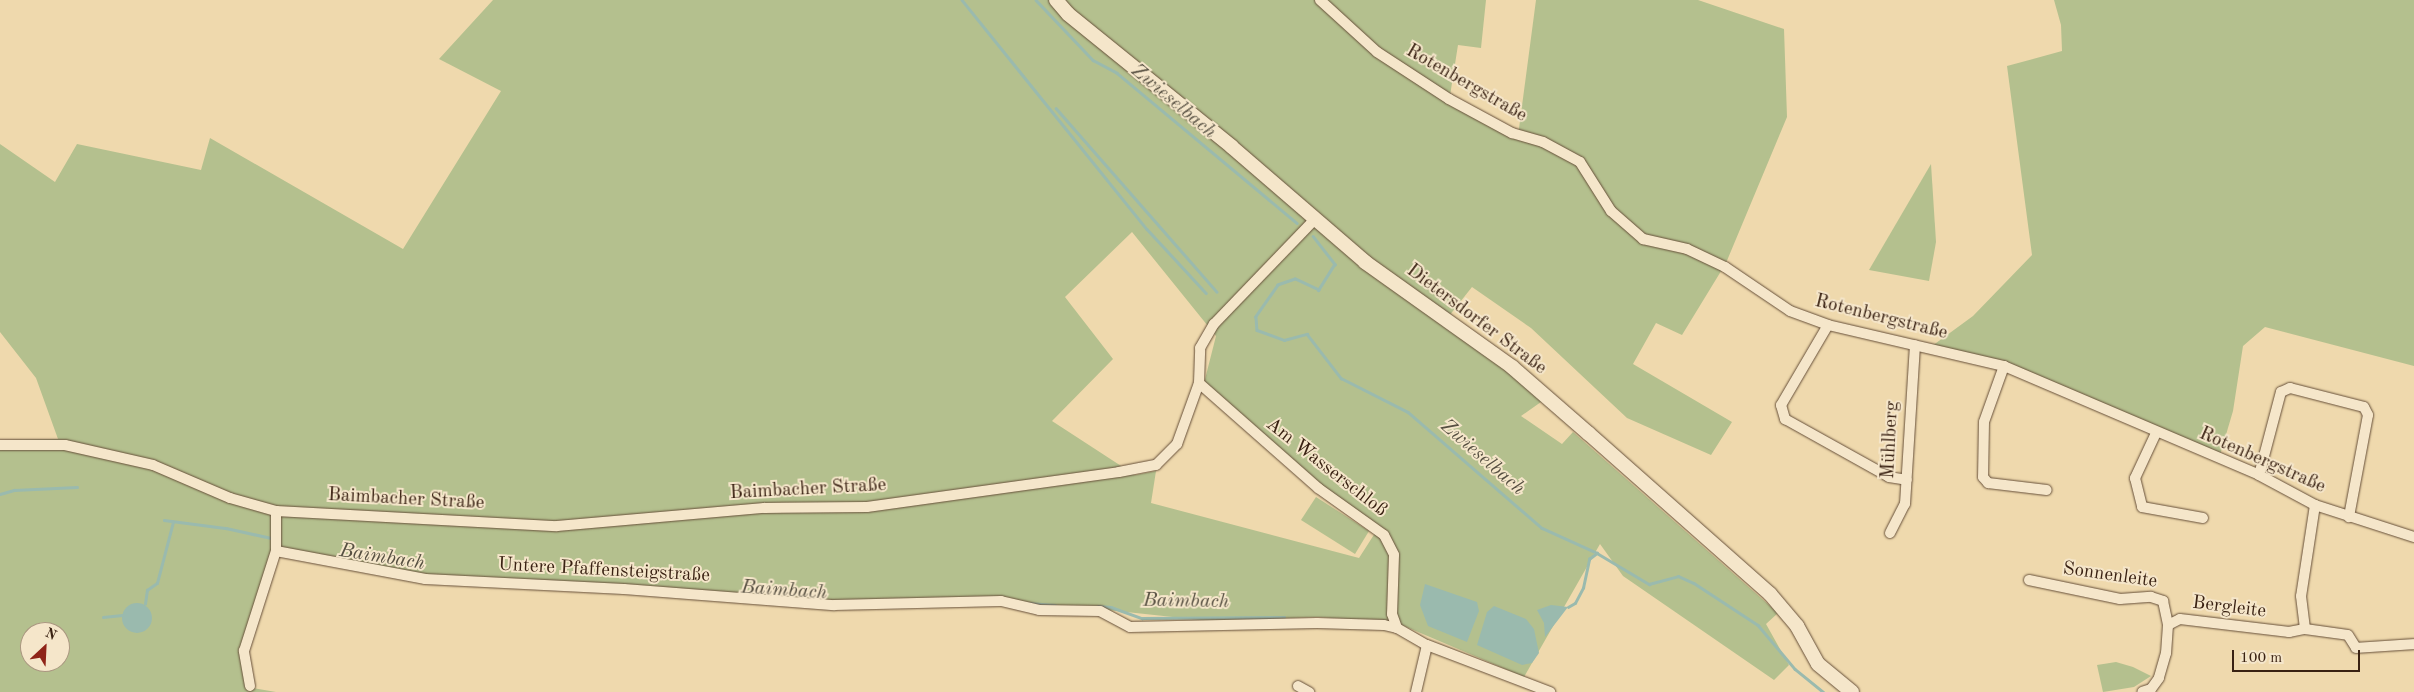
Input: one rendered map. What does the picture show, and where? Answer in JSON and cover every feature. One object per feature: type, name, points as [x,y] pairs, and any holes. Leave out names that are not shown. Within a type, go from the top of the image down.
[{"type":"street","name":"Dietersdorfer Straße","points":[[1056,0],[1068,14],[1366,262],[1512,367],[1770,594],[1797,626],[1818,664],[1852,692]]},
{"type":"street","name":"Rotenbergstraße","points":[[1320,0],[1377,52],[1449,98],[1512,133],[1543,142],[1580,162],[1612,211],[1643,239],[1694,253],[1726,267],[1790,311],[1828,325],[2004,366],[2156,433],[2259,475],[2315,505],[2414,537]]},
{"type":"street","name":"Baimbacher Straße","points":[[0,445],[65,445],[153,465],[230,498],[276,511],[557,526],[764,508],[867,507],[1064,481],[1156,465],[1177,444],[1199,382],[1200,348],[1214,324],[1314,219]]},
{"type":"street","points":[[1828,325],[1781,405],[1785,419],[1889,477],[1907,480]]},
{"type":"street","name":"Mühlberg","points":[[1890,533],[1905,504],[1915,345]]},
{"type":"street","points":[[2004,366],[1984,422],[1983,477],[1988,483],[2047,490]]},
{"type":"street","name":"Am Wasserschloß","points":[[1199,382],[1306,478],[1384,535],[1394,555],[1392,614],[1397,628]]},
{"type":"street","points":[[2259,475],[2281,392],[2290,388],[2364,407],[2368,415],[2349,517]]},
{"type":"street","points":[[2156,433],[2135,478],[2142,507],[2203,518]]},
{"type":"street","points":[[2304,629],[2301,596],[2315,505]]},
{"type":"street","points":[[250,686],[244,651],[276,551],[276,511]]},
{"type":"street","name":"Untere Pfaffensteigstraße","points":[[276,551],[425,579],[624,589],[834,605],[1001,601],[1039,610],[1100,611],[1130,627],[1317,623],[1397,628]]},
{"type":"street","name":"Sonnenleite","points":[[2029,580],[2120,599],[2151,597],[2163,601],[2168,625]]},
{"type":"street","name":"Bergleite","points":[[2142,692],[2151,688],[2159,678],[2166,653],[2168,625],[2180,619],[2288,632],[2304,629],[2348,635],[2356,648],[2414,644]]},
{"type":"street","points":[[1397,628],[1427,646],[1528,689],[1550,692]]},
{"type":"street","points":[[1416,692],[1427,646]]},
{"type":"street","points":[[1298,686],[1310,692]]},
{"type":"green space","points":[[493,0],[1486,0],[1481,48],[1458,45],[1449,102],[1518,136],[1536,0],[1698,0],[1784,29],[1787,117],[1726,263],[1682,335],[1656,323],[1633,364],[1732,422],[1711,455],[1627,418],[1531,328],[1472,287],[1449,316],[1548,397],[1521,416],[1562,444],[1573,432],[1778,613],[1766,624],[1789,665],[1774,680],[1623,576],[1600,544],[1524,677],[1397,623],[1318,617],[1210,621],[1080,607],[960,599],[837,606],[426,577],[281,550],[240,653],[247,687],[276,692],[0,692],[0,440],[58,439],[36,378],[0,332],[0,144],[55,182],[77,144],[201,170],[210,138],[403,249],[501,91],[439,59]],"holes":[[[1132,232],[1216,336],[1202,391],[1377,530],[1359,558],[1151,503],[1156,471],[1135,475],[1052,421],[1113,359],[1065,297]]]},
{"type":"green space","points":[[2054,0],[2414,0],[2414,366],[2265,327],[2243,346],[2233,411],[2220,455],[1999,362],[1932,346],[1973,316],[2032,255],[2007,66],[2062,51],[2061,25]]},
{"type":"green space","points":[[1931,164],[1936,242],[1929,281],[1869,270]]},
{"type":"green space","points":[[1316,497],[1369,531],[1355,554],[1301,520]]},
{"type":"green space","points":[[2116,662],[2133,667],[2151,676],[2134,687],[2103,692],[2097,665]]},
{"type":"shaded area","points":[[1425,584],[1477,602],[1479,611],[1467,642],[1428,626],[1420,605]]},
{"type":"shaded area","points":[[137,603],[147,608],[152,618],[147,628],[137,633],[127,628],[122,618],[127,608]]},
{"type":"shaded area","points":[[1551,605],[1568,607],[1545,637],[1544,623],[1537,610]]},
{"type":"shaded area","points":[[1494,606],[1526,619],[1534,629],[1539,653],[1532,663],[1522,665],[1477,645],[1487,612]]},
{"type":"waterway","points":[[962,0],[1147,229],[1206,293]]},
{"type":"waterway","name":"Zwieselbach","points":[[1036,0],[1093,60],[1117,73],[1297,223]]},
{"type":"waterway","points":[[1056,108],[1217,292]]},
{"type":"waterway","name":"Zwieselbach","points":[[1313,236],[1335,264],[1319,290],[1295,279],[1278,285],[1256,317],[1257,330],[1284,340],[1307,334],[1341,378],[1408,412],[1542,528],[1597,553],[1649,584],[1678,576],[1694,583],[1758,625],[1795,669],[1823,692]]},
{"type":"waterway","points":[[0,494],[14,490],[77,487]]},
{"type":"waterway","name":"Baimbach","points":[[164,520],[226,528],[271,538]]},
{"type":"waterway","points":[[145,604],[147,590],[157,583],[173,522]]},
{"type":"waterway","name":"Baimbach","points":[[1568,607],[1575,603],[1583,588],[1589,559],[1597,553]]},
{"type":"waterway","name":"Baimbach","points":[[1028,603],[1055,605]]},
{"type":"waterway","name":"Baimbach","points":[[1098,606],[1111,607],[1142,618],[1284,617]]},
{"type":"waterway","points":[[103,617],[122,615]]}]
